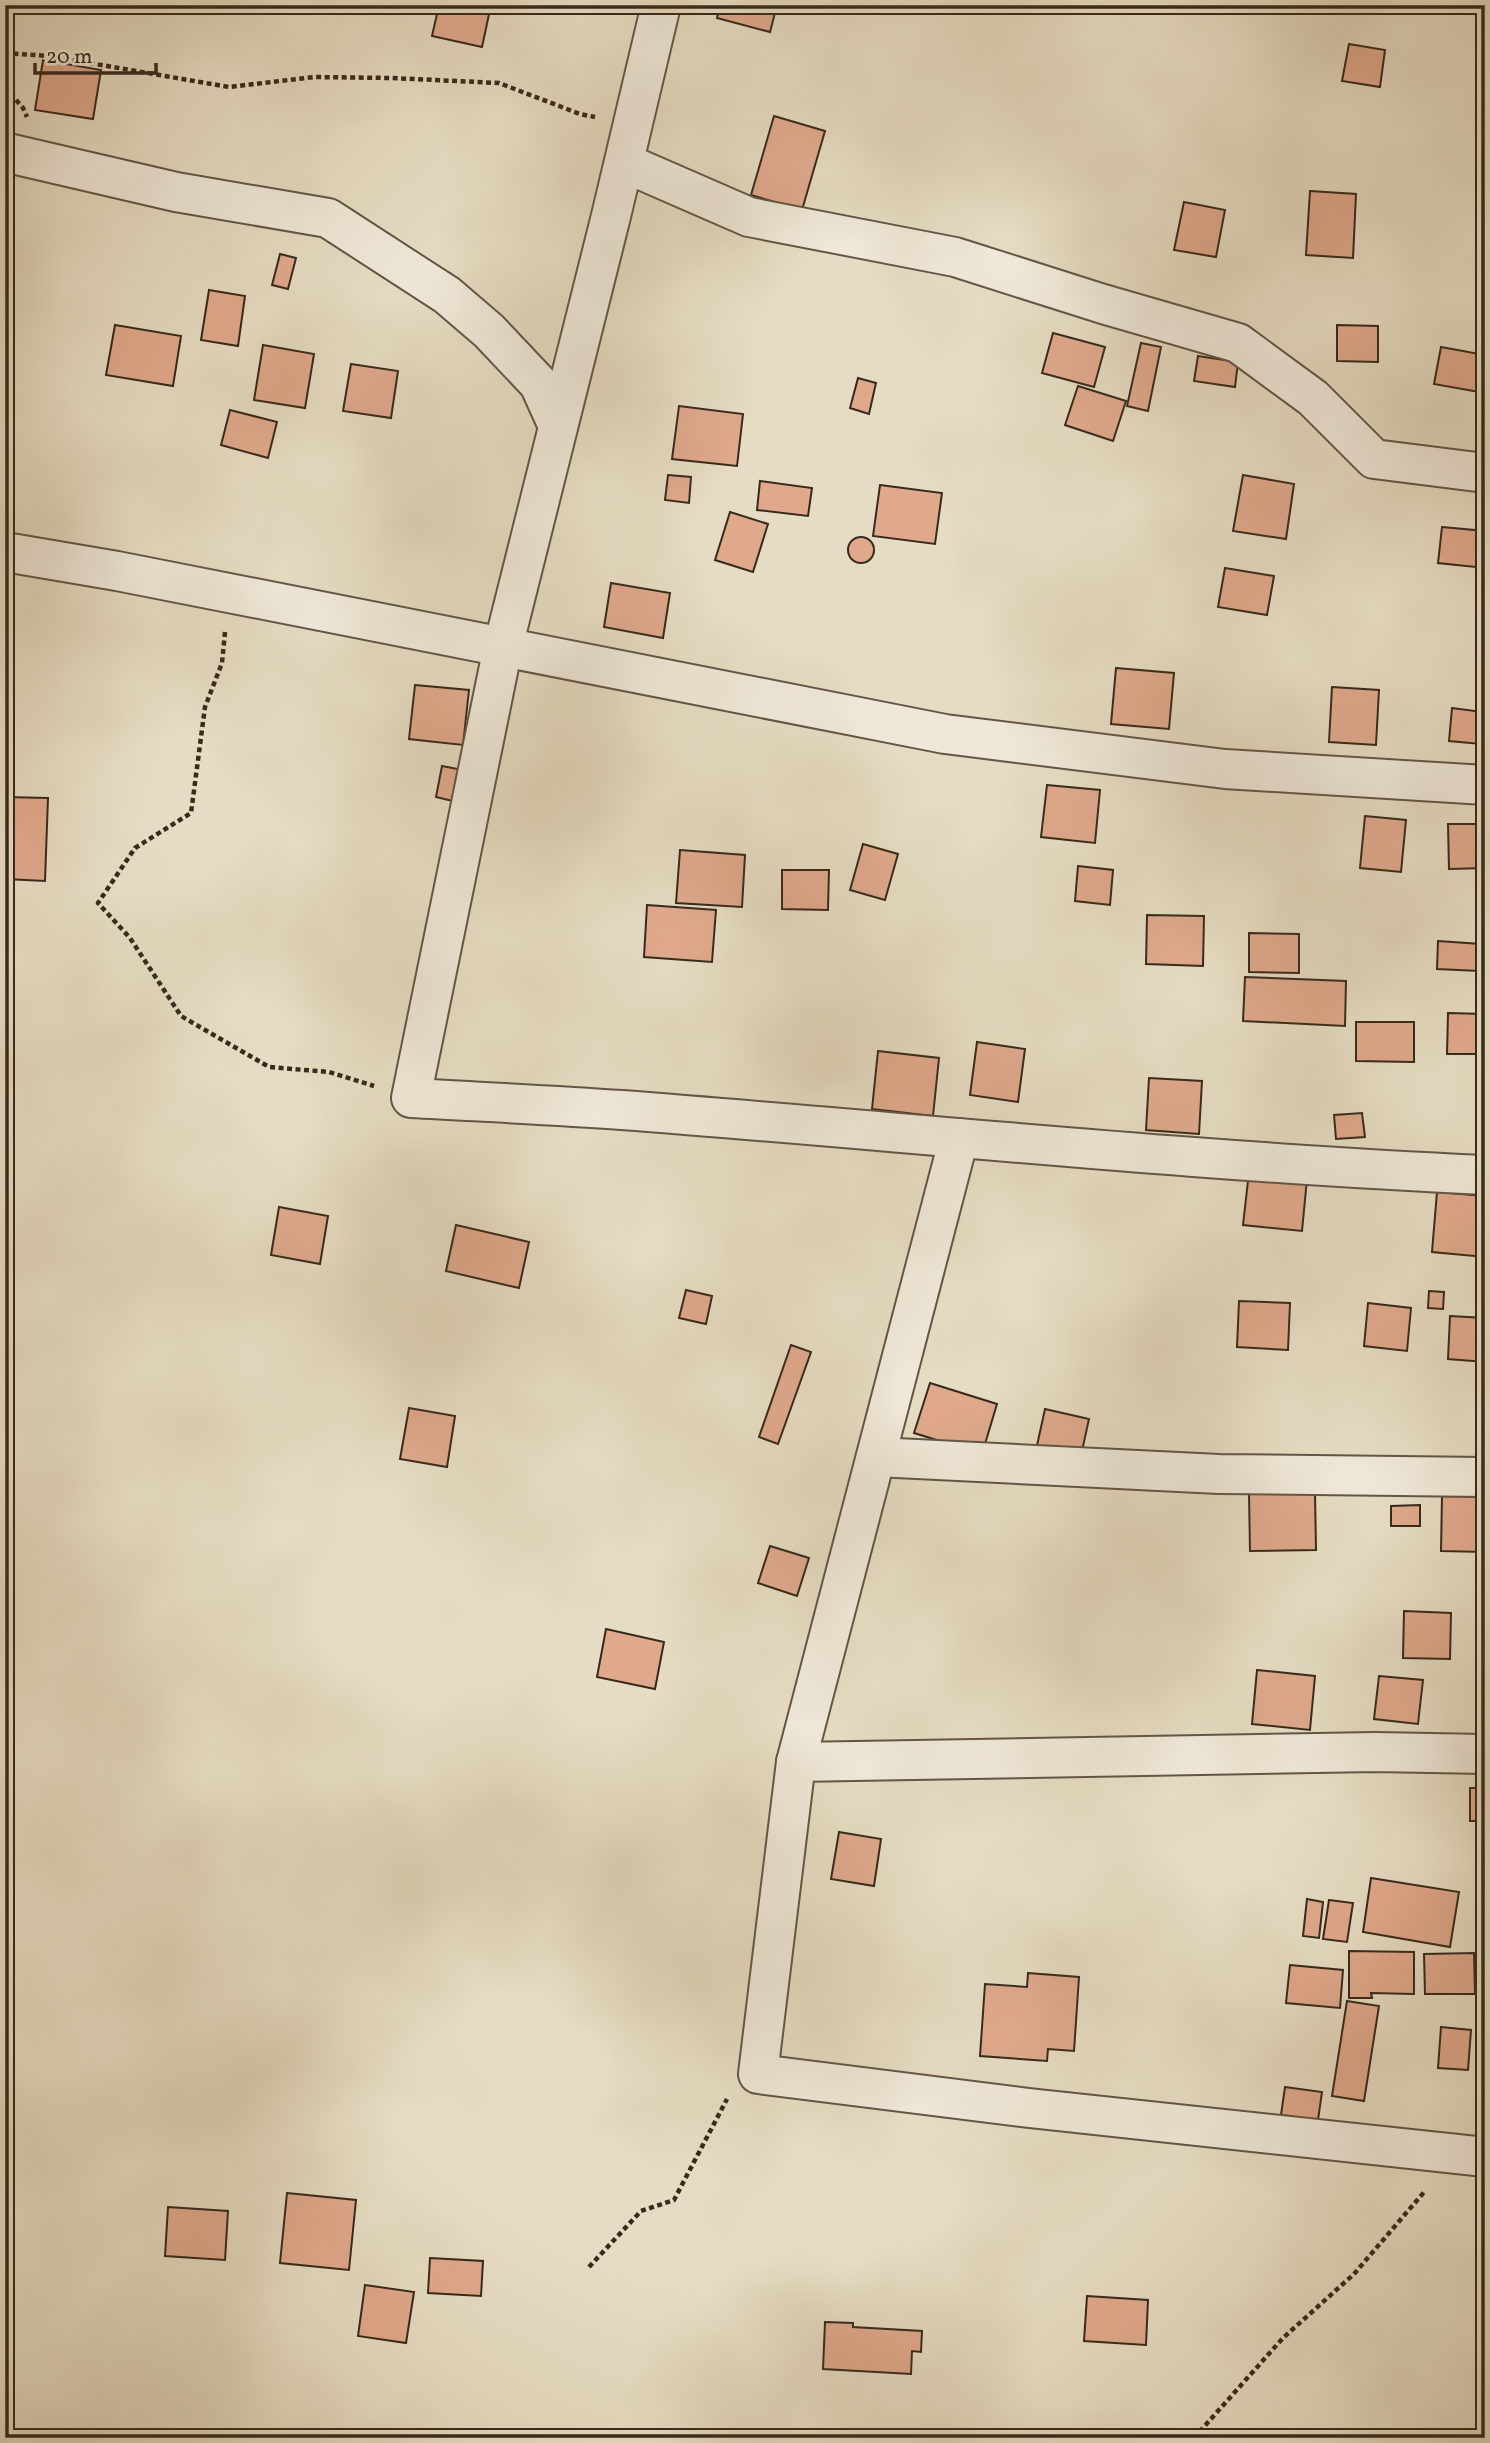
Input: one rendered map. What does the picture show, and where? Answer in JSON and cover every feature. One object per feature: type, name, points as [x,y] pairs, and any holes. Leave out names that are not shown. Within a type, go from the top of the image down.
[{"type":"street","points":[[661,5],[625,163],[503,647],[411,1098],[619,1110],[1378,1170],[1485,1175]]},
{"type":"street","points":[[8,153],[176,192],[328,218],[447,295],[489,331],[538,384],[558,426]]},
{"type":"street","points":[[625,163],[749,217],[955,257],[1238,343],[1313,398],[1374,458],[1485,473]]},
{"type":"street","points":[[5,552],[230,593],[945,734],[1225,769],[1485,785]]},
{"type":"street","points":[[959,1138],[796,1762],[758,2074],[1030,2108],[1485,2157]]},
{"type":"street","points":[[876,1457],[1219,1474],[1485,1476]]},
{"type":"street","points":[[796,1762],[1336,1753],[1485,1754]]},
{"type":"path","points":[[5,52],[49,56],[229,87],[314,78],[392,78],[499,83],[580,114],[634,124]]},
{"type":"path","points":[[230,593],[222,663],[205,707],[191,813],[135,848],[98,903],[130,938],[181,1016],[270,1067],[329,1072],[411,1098]]},
{"type":"path","points":[[589,2267],[641,2211],[674,2200],[725,2101],[758,2074]]},
{"type":"path","points":[[1194,2438],[1283,2338],[1354,2274],[1426,2190]]},
{"type":"building","points":[[439,5],[491,5],[482,47],[432,36]]},
{"type":"building","points":[[720,5],[777,5],[770,32],[717,18]]},
{"type":"building","points":[[1427,5],[1477,5],[1477,11]]},
{"type":"building","points":[[1349,44],[1385,50],[1380,87],[1342,81]]},
{"type":"building","points":[[43,60],[101,70],[93,119],[35,110]]},
{"type":"building","points":[[774,116],[825,131],[802,210],[751,195]]},
{"type":"building","points":[[1310,191],[1356,194],[1353,258],[1306,255]]},
{"type":"building","points":[[1184,202],[1225,210],[1216,257],[1174,250]]},
{"type":"building","points":[[280,254],[296,258],[288,289],[272,285]]},
{"type":"building","points":[[209,290],[245,296],[238,346],[201,340]]},
{"type":"building","points":[[115,325],[181,336],[173,386],[106,375]]},
{"type":"building","points":[[1337,325],[1378,326],[1378,362],[1337,361]]},
{"type":"building","points":[[1053,333],[1105,347],[1094,387],[1042,373]]},
{"type":"building","points":[[1141,343],[1161,347],[1148,411],[1127,406]]},
{"type":"building","points":[[263,345],[314,354],[305,408],[254,400]]},
{"type":"building","points":[[1441,347],[1485,355],[1485,393],[1434,384]]},
{"type":"building","points":[[1198,356],[1238,362],[1235,387],[1194,381]]},
{"type":"building","points":[[351,364],[398,371],[391,418],[343,411]]},
{"type":"building","points":[[858,378],[876,383],[869,414],[850,408]]},
{"type":"building","points":[[1078,386],[1126,401],[1113,441],[1065,425]]},
{"type":"building","points":[[679,406],[743,414],[737,466],[672,459]]},
{"type":"building","points":[[230,410],[277,422],[268,458],[221,445]]},
{"type":"building","points":[[668,475],[691,477],[689,503],[665,500]]},
{"type":"building","points":[[1243,475],[1294,484],[1286,539],[1233,531]]},
{"type":"building","points":[[760,481],[812,488],[808,516],[757,510]]},
{"type":"building","points":[[880,485],[942,493],[935,544],[873,536]]},
{"type":"building","points":[[730,512],[768,524],[753,572],[715,560]]},
{"type":"building","points":[[1442,527],[1485,531],[1485,568],[1438,563]]},
{"type":"building","points":[[861,537],[870,541],[874,550],[870,559],[861,563],[852,559],[848,550],[852,541]]},
{"type":"building","points":[[1225,568],[1274,576],[1267,615],[1218,607]]},
{"type":"building","points":[[611,583],[670,593],[663,638],[604,627]]},
{"type":"building","points":[[1116,668],[1174,673],[1169,729],[1111,724]]},
{"type":"building","points":[[415,685],[469,690],[463,745],[409,739]]},
{"type":"building","points":[[1332,687],[1379,690],[1376,745],[1329,742]]},
{"type":"building","points":[[1452,708],[1483,712],[1481,744],[1449,741]]},
{"type":"building","points":[[442,766],[468,771],[461,803],[436,797]]},
{"type":"building","points":[[1047,785],[1100,790],[1095,843],[1041,837]]},
{"type":"building","points":[[5,797],[48,798],[45,881],[5,879]]},
{"type":"building","points":[[1365,816],[1406,820],[1401,872],[1360,868]]},
{"type":"building","points":[[1448,824],[1485,824],[1485,868],[1449,869]]},
{"type":"building","points":[[863,844],[898,854],[885,900],[850,890]]},
{"type":"building","points":[[680,850],[745,855],[742,907],[676,903]]},
{"type":"building","points":[[1078,866],[1113,870],[1110,905],[1075,901]]},
{"type":"building","points":[[782,870],[829,870],[828,910],[782,909]]},
{"type":"building","points":[[647,905],[716,910],[712,962],[644,957]]},
{"type":"building","points":[[1147,915],[1204,916],[1203,966],[1146,964]]},
{"type":"building","points":[[1249,933],[1299,934],[1299,973],[1249,972]]},
{"type":"building","points":[[1438,941],[1481,944],[1479,971],[1437,969]]},
{"type":"building","points":[[1245,977],[1346,981],[1345,1026],[1243,1021]]},
{"type":"building","points":[[1448,1013],[1485,1014],[1485,1054],[1447,1054]]},
{"type":"building","points":[[1356,1022],[1414,1022],[1414,1062],[1356,1061]]},
{"type":"building","points":[[977,1042],[1025,1049],[1018,1102],[970,1095]]},
{"type":"building","points":[[878,1051],[939,1058],[933,1116],[872,1109]]},
{"type":"building","points":[[1149,1078],[1202,1081],[1199,1134],[1146,1130]]},
{"type":"building","points":[[1362,1113],[1365,1137],[1336,1139],[1334,1115]]},
{"type":"building","points":[[1249,1172],[1307,1179],[1302,1231],[1243,1225]]},
{"type":"building","points":[[1437,1192],[1485,1196],[1485,1257],[1432,1252]]},
{"type":"building","points":[[279,1207],[328,1216],[320,1264],[271,1255]]},
{"type":"building","points":[[456,1225],[529,1242],[519,1288],[446,1271]]},
{"type":"building","points":[[686,1290],[712,1296],[706,1324],[679,1318]]},
{"type":"building","points":[[1429,1291],[1444,1292],[1443,1309],[1428,1308]]},
{"type":"building","points":[[1239,1301],[1290,1303],[1288,1350],[1237,1347]]},
{"type":"building","points":[[1368,1303],[1411,1308],[1407,1351],[1364,1346]]},
{"type":"building","points":[[1450,1316],[1485,1318],[1485,1362],[1448,1359]]},
{"type":"building","points":[[791,1345],[811,1352],[778,1444],[759,1437]]},
{"type":"building","points":[[930,1383],[997,1404],[982,1454],[914,1433]]},
{"type":"building","points":[[409,1408],[455,1416],[447,1467],[400,1459]]},
{"type":"building","points":[[1045,1409],[1089,1419],[1080,1460],[1036,1450]]},
{"type":"building","points":[[1315,1493],[1316,1550],[1250,1551],[1249,1494]]},
{"type":"building","points":[[1442,1496],[1485,1497],[1485,1552],[1441,1551]]},
{"type":"building","points":[[1420,1505],[1420,1526],[1391,1526],[1391,1506]]},
{"type":"building","points":[[770,1546],[809,1558],[797,1596],[758,1583]]},
{"type":"building","points":[[1404,1611],[1451,1613],[1450,1659],[1403,1658]]},
{"type":"building","points":[[606,1629],[664,1642],[655,1689],[597,1677]]},
{"type":"building","points":[[1257,1670],[1315,1676],[1310,1730],[1252,1724]]},
{"type":"building","points":[[1379,1676],[1423,1680],[1418,1724],[1374,1719]]},
{"type":"building","points":[[1470,1788],[1485,1788],[1485,1821],[1470,1821]]},
{"type":"building","points":[[839,1832],[881,1839],[874,1886],[831,1879]]},
{"type":"building","points":[[1371,1878],[1459,1892],[1450,1947],[1363,1932]]},
{"type":"building","points":[[1307,1899],[1323,1902],[1319,1938],[1303,1936]]},
{"type":"building","points":[[1329,1900],[1353,1903],[1347,1942],[1323,1939]]},
{"type":"building","points":[[1349,1951],[1414,1952],[1414,1994],[1371,1993],[1372,1998],[1349,1998]]},
{"type":"building","points":[[1474,1953],[1475,1994],[1425,1994],[1424,1954]]},
{"type":"building","points":[[1290,1965],[1343,1970],[1340,2008],[1286,2003]]},
{"type":"building","points":[[1028,1973],[1079,1977],[1074,2051],[1048,2049],[1047,2061],[980,2056],[985,1984],[1027,1987]]},
{"type":"building","points":[[1347,2001],[1379,2006],[1364,2101],[1332,2096]]},
{"type":"building","points":[[1441,2027],[1471,2030],[1468,2070],[1438,2068]]},
{"type":"building","points":[[1285,2087],[1322,2092],[1318,2120],[1281,2115]]},
{"type":"building","points":[[287,2193],[356,2200],[349,2270],[280,2263]]},
{"type":"building","points":[[168,2207],[228,2211],[225,2260],[165,2256]]},
{"type":"building","points":[[430,2258],[483,2261],[481,2296],[428,2293]]},
{"type":"building","points":[[365,2285],[414,2292],[406,2343],[358,2336]]},
{"type":"building","points":[[1087,2296],[1148,2300],[1146,2345],[1084,2341]]},
{"type":"building","points":[[825,2322],[853,2323],[853,2327],[922,2331],[921,2352],[912,2351],[911,2374],[823,2369]]},
{"type":"building","points":[[618,2432],[677,2438],[618,2438]]},
{"type":"building","points":[[458,2434],[516,2435],[516,2438],[458,2438]]}]
